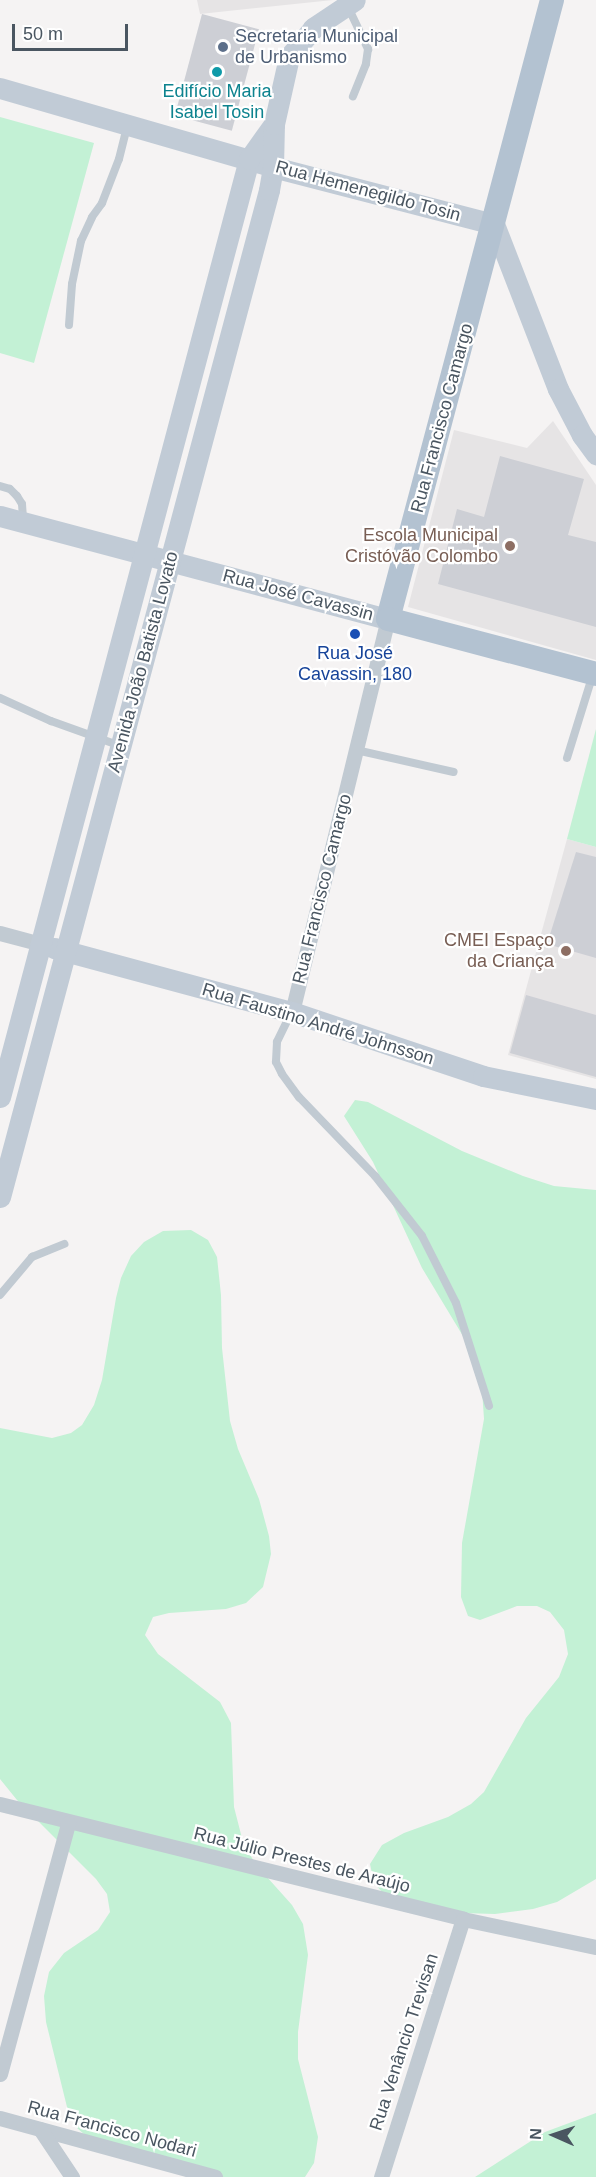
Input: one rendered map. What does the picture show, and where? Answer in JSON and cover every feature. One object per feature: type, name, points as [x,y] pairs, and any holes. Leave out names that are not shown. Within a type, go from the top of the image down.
[{"type":"main road","name":"Rua Francisco Camargo","points":[[388,619],[552,0]]},
{"type":"main road","name":"Rua José Cavassin","points":[[388,619],[595,673]]},
{"type":"street","name":"Avenida João Batista Lovato","points":[[0,1197],[273,167],[274,124],[290,57],[314,28],[351,3]]},
{"type":"street","name":"Rua Hemenegildo Tosin","points":[[0,88],[273,167],[494,224]]},
{"type":"street","name":"Avenida João Batista Lovato","points":[[0,1097],[249,159],[274,124]]},
{"type":"street","points":[[494,224],[558,389],[582,435],[596,454]]},
{"type":"street","name":"Rua José Cavassin","points":[[0,516],[388,619]]},
{"type":"street","name":"Rua Francisco Camargo","points":[[292,1012],[388,619]]},
{"type":"street","points":[[123,633],[149,639]]},
{"type":"street","points":[[0,933],[41,944]]},
{"type":"street","name":"Rua Faustino André Johnsson","points":[[41,944],[292,1012],[483,1076],[596,1099]]},
{"type":"street","name":"Rua Júlio Prestes de Araújo","points":[[0,1804],[463,1919],[596,1947]]},
{"type":"street","points":[[0,2074],[68,1822]]},
{"type":"street","name":"Rua Venâncio Trevisan","points":[[381,2177],[463,1919]]},
{"type":"street","name":"Rua Francisco Nodari","points":[[0,2118],[215,2177]]},
{"type":"street","points":[[40,2129],[72,2177]]},
{"type":"lane","points":[[351,3],[368,49],[366,64],[353,96]]},
{"type":"lane","points":[[69,325],[72,284],[81,241],[92,217],[102,203],[119,159],[127,124]]},
{"type":"lane","points":[[0,486],[10,489],[22,504],[23,522]]},
{"type":"lane","points":[[567,758],[595,673]]},
{"type":"lane","points":[[0,698],[96,739],[121,746]]},
{"type":"lane","points":[[356,750],[454,772]]},
{"type":"lane","points":[[292,1012],[277,1042],[276,1062],[282,1074],[299,1097],[375,1176],[422,1236],[456,1303],[489,1406]]},
{"type":"lane","points":[[0,1294],[32,1257],[64,1244]]},
{"type":"shaded area","points":[[197,0],[333,0],[200,14]]},
{"type":"shaded area","name":"Escola Municipal Cristóvão Colombo","points":[[553,421],[596,485],[596,660],[408,607],[454,430],[527,448]]},
{"type":"shaded area","name":"CMEI Espaço da Criança","points":[[567,839],[596,847],[596,1079],[508,1055]]},
{"type":"green space","points":[[0,117],[94,143],[34,363],[0,353]]},
{"type":"green space","points":[[596,729],[596,847],[567,839]]},
{"type":"green space","points":[[355,1100],[368,1102],[462,1151],[523,1176],[554,1186],[596,1190],[596,1879],[557,1902],[533,1909],[495,1914],[429,1912],[390,1901],[374,1883],[370,1864],[382,1845],[404,1833],[448,1817],[471,1804],[484,1792],[526,1718],[559,1677],[568,1654],[564,1630],[550,1612],[537,1606],[517,1606],[480,1620],[468,1616],[461,1597],[462,1543],[484,1419],[481,1375],[472,1351],[422,1268],[373,1162],[344,1116]]},
{"type":"green space","points":[[191,1230],[208,1240],[217,1257],[221,1295],[222,1348],[230,1421],[238,1449],[259,1499],[269,1536],[271,1554],[263,1587],[246,1603],[226,1609],[169,1613],[153,1617],[145,1635],[158,1654],[220,1702],[231,1723],[234,1807],[244,1846],[258,1867],[292,1905],[303,1924],[308,1955],[298,2032],[298,2059],[318,2137],[314,2163],[305,2177],[211,2177],[91,2140],[77,2128],[67,2107],[46,2022],[44,1996],[49,1972],[64,1953],[98,1930],[110,1912],[107,1894],[96,1879],[17,1800],[0,1779],[0,1428],[52,1438],[71,1433],[82,1425],[94,1405],[102,1380],[116,1298],[121,1278],[131,1256],[144,1242],[163,1231]]},
{"type":"green space","points":[[596,2113],[596,2177],[475,2177],[545,2132]]},
{"type":"building","name":"Edifício Maria Isabel Tosin","points":[[202,14],[259,29],[232,131],[175,115]]},
{"type":"building","points":[[500,456],[584,479],[568,535],[596,542],[596,627],[438,584],[457,509],[484,517]]},
{"type":"building","points":[[576,852],[596,857],[596,958],[547,944]]},
{"type":"building","points":[[526,995],[596,1015],[596,1077],[510,1053]]},
{"type":"place","name":"Secretaria Municipal de Urbanismo","points":[[223,47]]},
{"type":"place","name":"Edifício Maria Isabel Tosin","points":[[217,72]]},
{"type":"place","name":"Escola Municipal Cristóvão Colombo","points":[[510,546]]},
{"type":"place","name":"Rua José Cavassin, 180","points":[[355,634]]},
{"type":"place","name":"CMEI Espaço da Criança","points":[[566,951]]}]
